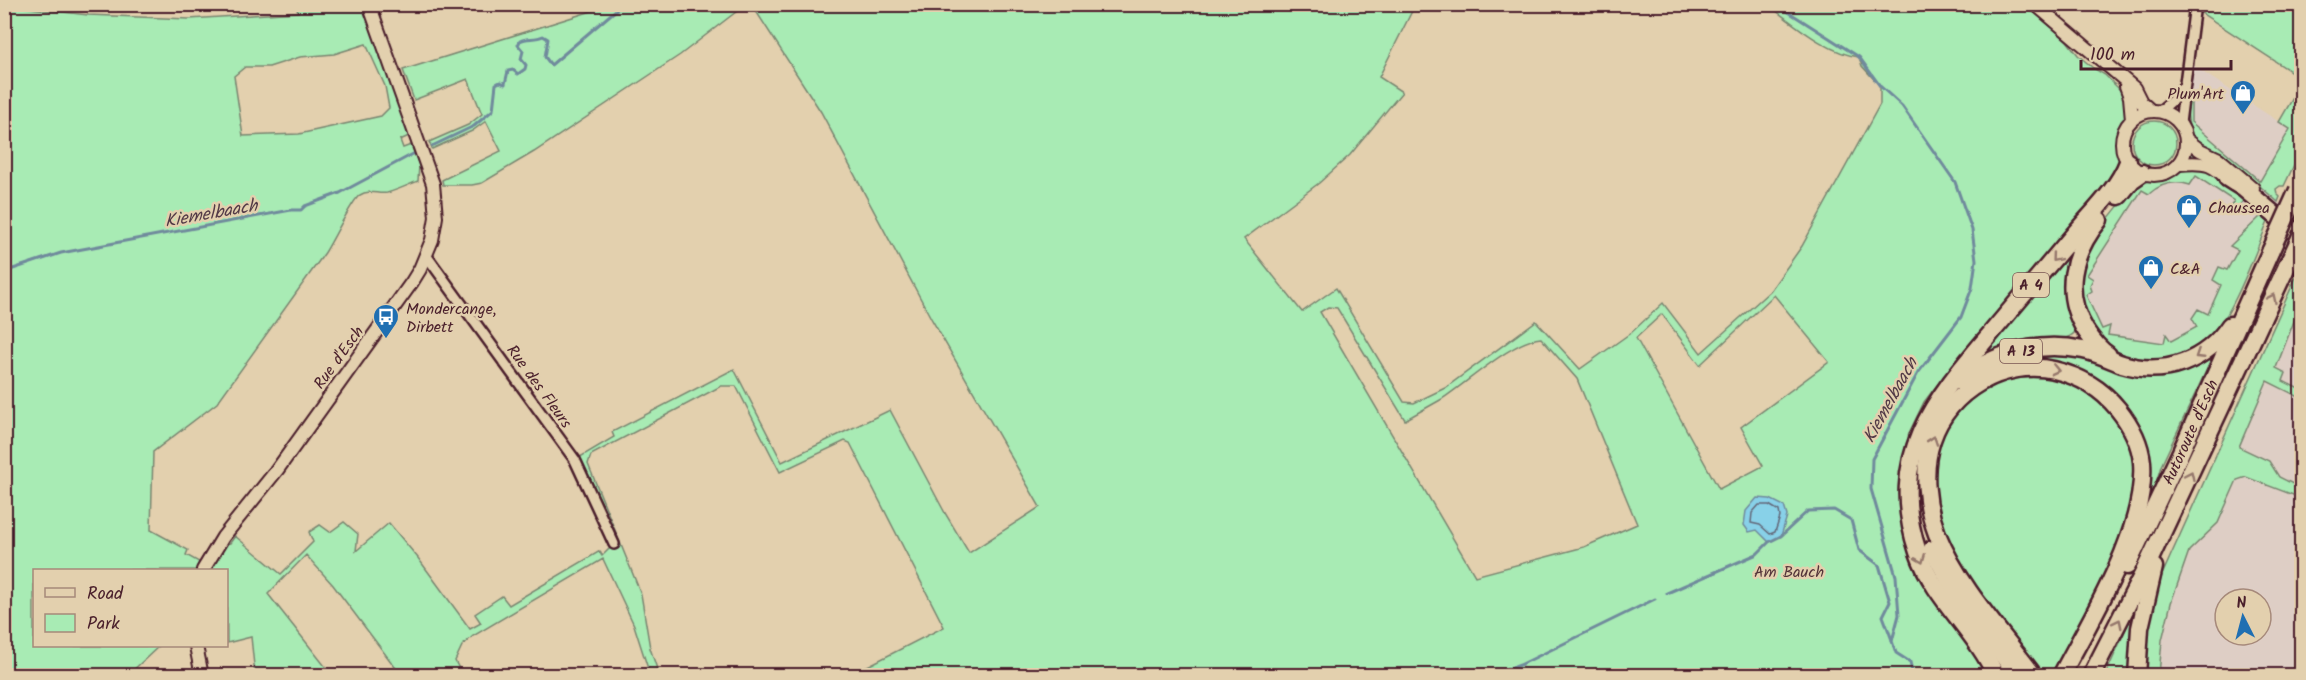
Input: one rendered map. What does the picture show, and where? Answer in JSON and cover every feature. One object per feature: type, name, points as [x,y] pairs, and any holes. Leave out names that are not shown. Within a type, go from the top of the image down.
[{"type":"highway","name":"A 4","points":[[1995,675],[1979,647],[1945,601],[1918,552],[1909,518],[1907,498],[1908,475],[1915,447],[1924,421],[1946,386],[2123,174],[2128,162]]},
{"type":"highway","name":"A 4","points":[[2142,173],[2132,180],[2092,229],[2079,250],[2072,275],[2072,298],[2078,319],[2091,339],[2103,352],[2124,364],[2154,369],[2184,364],[2196,358],[2222,337],[2249,295]]},
{"type":"highway","points":[[2227,178],[2244,188],[2301,234]]},
{"type":"highway","name":"Autoroute d'Esch","points":[[2073,675],[2180,454],[2249,295],[2300,187]]},
{"type":"highway","points":[[2265,198],[2277,203],[2301,224]]},
{"type":"highway","name":"Autoroute d'Esch","points":[[2091,675],[2165,528],[2301,234]]},
{"type":"highway","name":"A 13","points":[[1933,408],[1971,372],[1985,363],[2017,352],[2043,347],[2069,348],[2101,355],[2124,364]]},
{"type":"highway","points":[[2034,675],[1964,584],[1947,556],[1933,522],[1926,490],[1926,471],[1932,441],[1948,410],[1976,384],[2006,370],[2023,368],[2044,368],[2063,372],[2081,378],[2097,388],[2112,401],[2128,421],[2142,461],[2141,487],[2134,523],[2113,576],[2061,675]]},
{"type":"highway","points":[[1912,461],[1918,510],[1936,557],[1955,591],[2018,675]]},
{"type":"highway","points":[[2137,675],[2140,628],[2165,528]]},
{"type":"main road","name":"Rue d'Esch","points":[[204,569],[223,537],[283,461],[412,282],[432,240],[436,217],[433,184],[369,4]]},
{"type":"main road","points":[[2035,4],[2134,88],[2141,102],[2155,111],[2167,113],[2180,123],[2187,140],[2184,157],[2171,170],[2162,174],[2142,173],[2128,162],[2124,154],[2122,136],[2132,118],[2130,97],[2121,77]]},
{"type":"main road","points":[[2132,118],[2155,111]]},
{"type":"main road","points":[[2187,140],[2219,159],[2265,198],[2301,234]]},
{"type":"main road","points":[[2179,164],[2199,162],[2216,169],[2301,245]]},
{"type":"main road","points":[[196,647],[202,675]]},
{"type":"street","points":[[2180,123],[2195,4]]},
{"type":"street","points":[[2155,111],[2175,98],[2184,85]]},
{"type":"street","name":"Rue des Fleurs","points":[[426,255],[575,460],[614,544]]},
{"type":"shaded area","points":[[2192,65],[2290,129],[2260,182],[2191,122],[2191,98],[2187,97]]},
{"type":"shaded area","points":[[2237,166],[2301,222],[2301,254],[2261,216],[2230,246],[2238,250],[2227,270],[2219,267],[2213,280],[2221,285],[2208,314],[2198,326],[2171,342],[2166,335],[2164,343],[2108,335],[2109,326],[2102,329],[2086,294],[2090,285],[2087,276],[2142,190],[2149,193],[2162,184],[2182,182],[2196,176],[2235,201],[2244,200],[2224,181]]},
{"type":"shaded area","points":[[2301,303],[2301,390],[2282,380],[2276,368]]},
{"type":"shaded area","points":[[2267,381],[2301,398],[2301,488],[2279,477],[2269,461],[2239,447]]},
{"type":"shaded area","points":[[2245,477],[2301,498],[2301,675],[2159,676],[2162,640],[2171,603],[2189,550],[2218,523],[2237,480]]},
{"type":"green space","points":[[602,4],[722,5],[727,11],[734,5],[745,5],[680,55],[534,152],[482,183],[443,185],[442,180],[501,151],[486,121],[472,131],[432,149],[429,142],[468,125],[482,114],[468,79],[414,100],[403,70],[595,10]]},
{"type":"green space","points":[[5,5],[88,15],[189,19],[298,12],[296,6],[301,5],[362,5],[406,122],[409,136],[400,140],[403,148],[411,145],[419,165],[418,181],[387,193],[367,192],[357,198],[324,254],[217,403],[153,452],[151,530],[188,550],[186,555],[199,562],[196,569],[33,569],[33,647],[158,647],[128,675],[5,676]],"holes":[[[366,44],[385,86],[389,108],[381,116],[299,134],[243,136],[234,76],[245,67],[269,67],[300,57],[334,54]]]},
{"type":"green space","name":"Am Bauch","points":[[752,5],[1415,5],[1379,77],[1402,92],[1350,155],[1319,183],[1244,239],[1302,312],[1336,288],[1404,402],[1414,403],[1445,388],[1536,321],[1580,369],[1632,332],[1663,303],[1701,353],[1770,291],[1802,246],[1880,104],[1880,86],[1862,66],[1859,57],[1847,55],[1823,44],[1768,5],[2026,5],[2067,41],[2078,55],[2105,75],[2121,91],[2124,90],[2127,116],[2117,134],[2121,162],[2117,177],[1941,380],[1924,402],[1909,433],[1902,465],[1901,498],[1966,639],[1988,675],[850,675],[944,627],[850,443],[845,441],[780,472],[736,386],[721,386],[591,455],[588,464],[641,594],[650,648],[659,675],[650,675],[634,625],[603,559],[473,636],[462,646],[455,661],[463,676],[401,675],[333,585],[306,555],[268,594],[332,675],[255,675],[251,637],[228,643],[228,569],[210,569],[224,544],[230,543],[235,536],[281,574],[313,542],[309,532],[320,525],[330,532],[344,522],[358,534],[356,551],[389,523],[470,629],[481,623],[475,614],[502,596],[509,605],[600,551],[602,556],[614,544],[575,460],[614,437],[612,432],[734,369],[782,462],[890,410],[969,553],[1040,507],[932,320],[821,112]],"holes":[[[1774,295],[1829,362],[1741,427],[1763,466],[1719,489],[1636,338],[1662,314],[1700,365]],[[1328,307],[1337,308],[1405,420],[1442,399],[1517,346],[1541,338],[1577,379],[1637,524],[1584,547],[1475,576],[1320,312]]]},
{"type":"green space","points":[[2202,5],[2286,5],[2301,17],[2301,78],[2201,13]]},
{"type":"green space","points":[[2301,84],[2301,150],[2284,186],[2276,189],[2280,197],[2278,202],[2237,166],[2224,181],[2244,200],[2233,212],[2228,211],[2234,201],[2196,176],[2190,185],[2168,184],[2158,187],[2149,194],[2142,190],[2087,275],[2093,279],[2090,285],[2092,291],[2086,295],[2102,329],[2110,326],[2108,335],[2164,343],[2166,334],[2171,341],[2197,327],[2192,318],[2198,309],[2208,314],[2221,285],[2213,280],[2219,267],[2227,270],[2238,250],[2230,246],[2261,216],[2268,222],[2233,303],[2215,332],[2205,343],[2183,356],[2157,361],[2130,359],[2107,348],[2084,315],[2079,279],[2082,264],[2090,246],[2120,204],[2120,200],[2145,179],[2164,179],[2188,167],[2191,140],[2187,97],[2191,98],[2191,122],[2260,181],[2290,129],[2279,122]]},
{"type":"green space","points":[[2154,121],[2163,122],[2170,127],[2175,134],[2175,152],[2170,159],[2163,164],[2154,165],[2145,164],[2138,159],[2133,152],[2132,143],[2133,134],[2138,127],[2145,122]]},
{"type":"green space","points":[[2069,248],[2075,251],[2075,332],[2063,339],[2039,339],[2039,342],[1977,361]]},
{"type":"green space","points":[[2301,266],[2301,303],[2276,368],[2286,373],[2283,381],[2301,390],[2301,398],[2267,381],[2239,447],[2269,461],[2279,477],[2301,488],[2301,498],[2246,477],[2237,480],[2218,523],[2189,551],[2171,603],[2162,640],[2159,675],[2143,676],[2147,629],[2162,575]]},
{"type":"green space","points":[[2030,354],[2082,355],[2122,369],[2214,354],[2161,466],[2153,493],[2145,488],[2131,418],[2045,364],[1973,376]]},
{"type":"green space","points":[[2044,374],[2079,385],[2092,393],[2113,414],[2133,452],[2137,482],[2134,503],[2118,553],[2056,675],[2043,675],[1978,591],[1958,560],[1943,527],[1934,494],[1934,461],[1946,428],[1965,402],[1987,386],[2012,378]]},
{"type":"green space","points":[[2129,622],[2136,626],[2133,675],[2105,676]]},
{"type":"water","points":[[1757,498],[1770,499],[1784,506],[1787,516],[1781,536],[1769,542],[1757,530],[1749,532],[1744,525],[1746,511]]},
{"type":"waterway","name":"Kiemelbaach","points":[[432,146],[474,126],[493,110],[496,84],[500,82],[505,84],[508,71],[513,70],[518,74],[525,69],[526,65],[521,59],[523,51],[518,45],[520,41],[543,36],[548,39],[545,57],[551,65],[623,4]]},
{"type":"waterway","name":"Kiemelbaach","points":[[1776,4],[1859,57],[1880,86],[1902,106],[1955,182],[1972,230],[1976,260],[1972,288],[1961,317],[1918,373],[1872,459],[1871,489],[1896,576],[1899,615],[1892,641],[1896,653],[1910,662],[1913,676]]},
{"type":"waterway","name":"Kiemelbaach","points":[[4,272],[61,253],[301,210],[305,206],[340,193],[413,154]]},
{"type":"waterway","points":[[1667,593],[1757,554],[1808,511],[1834,510],[1851,520],[1859,550],[1879,565],[1890,602],[1883,616],[1892,640]]},
{"type":"waterway","points":[[1491,676],[1520,665],[1655,599]]},
{"type":"place","name":"Plum'Art","points":[[2243,116]]},
{"type":"place","name":"Chaussea","points":[[2189,230]]},
{"type":"place","name":"C&A","points":[[2151,291]]},
{"type":"place","name":"Mondercange, Dirbett","points":[[386,340]]}]
